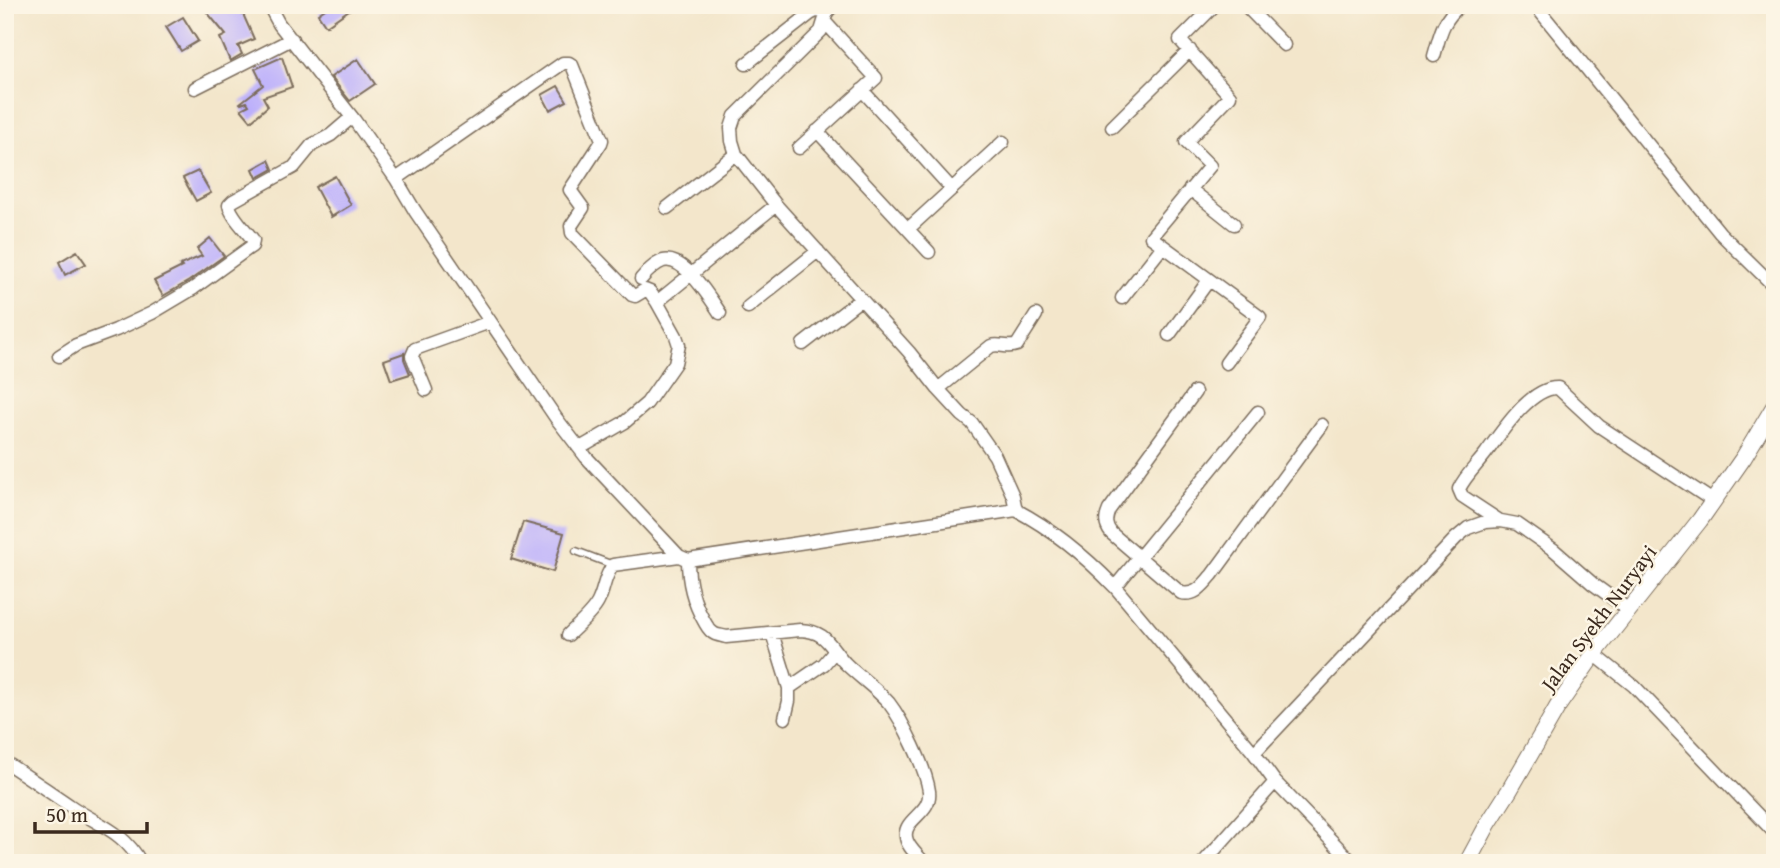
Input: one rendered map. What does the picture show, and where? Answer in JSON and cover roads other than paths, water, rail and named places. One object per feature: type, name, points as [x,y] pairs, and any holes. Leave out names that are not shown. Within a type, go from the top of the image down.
[{"type":"main road","name":"Jalan Syekh Nuryayi","points":[[1467,863],[1558,706],[1594,654],[1713,501],[1744,457],[1775,405]]},
{"type":"street","points":[[273,5],[275,18],[396,179],[556,418],[580,448],[684,559],[692,596],[709,629],[716,635],[726,637],[812,630],[819,633],[846,664],[890,704],[916,751],[929,792],[926,807],[906,827],[905,836],[924,863]]},
{"type":"street","points":[[1216,5],[1180,40],[1230,96],[1186,142],[1210,166],[1152,237],[1260,317],[1226,363]]},
{"type":"street","points":[[1245,5],[1284,45]]},
{"type":"street","points":[[1434,56],[1446,20],[1460,5]]},
{"type":"street","points":[[1535,5],[1720,233],[1775,287]]},
{"type":"street","points":[[746,64],[816,11],[829,13],[876,78],[799,148]]},
{"type":"street","points":[[829,13],[821,31],[735,116],[731,128],[736,154],[776,205],[967,419],[995,456],[1013,496],[1016,510]]},
{"type":"street","points":[[195,88],[292,39]]},
{"type":"street","points":[[1112,127],[1190,50]]},
{"type":"street","points":[[396,179],[564,63],[569,62],[574,68],[602,140],[570,190],[583,208],[571,226],[572,233],[632,295],[647,290],[657,302],[679,345],[676,363],[648,403],[625,422],[580,448]]},
{"type":"street","points":[[862,90],[952,188]]},
{"type":"street","points":[[59,356],[76,345],[152,313],[194,288],[252,246],[253,240],[231,213],[229,205],[294,167],[312,145],[331,135],[352,117]]},
{"type":"street","points":[[817,131],[929,252]]},
{"type":"street","points":[[908,229],[1003,142]]},
{"type":"street","points":[[667,208],[736,154]]},
{"type":"street","points":[[1191,189],[1234,224]]},
{"type":"street","points":[[657,302],[776,205]]},
{"type":"street","points":[[1122,298],[1163,246]]},
{"type":"street","points":[[748,307],[818,251]]},
{"type":"street","points":[[641,279],[655,265],[666,260],[679,263],[701,285],[720,313]]},
{"type":"street","points":[[1169,335],[1209,280]]},
{"type":"street","points":[[803,344],[861,299]]},
{"type":"street","points":[[938,389],[991,346],[1017,345],[1036,315]]},
{"type":"street","points":[[426,390],[412,356],[415,349],[490,322]]},
{"type":"street","points":[[1501,521],[1462,496],[1459,489],[1521,408],[1552,388],[1558,388],[1599,426],[1713,501]]},
{"type":"street","points":[[1195,392],[1109,510],[1106,519],[1111,533],[1181,593],[1195,593],[1212,575],[1322,425]]},
{"type":"street","points":[[1115,587],[1258,412]]},
{"type":"street","points":[[568,635],[595,608],[606,575],[613,565],[717,555],[1016,510],[1051,530],[1115,587],[1254,753],[1275,782],[1353,863]]},
{"type":"street","points":[[1254,753],[1468,528],[1485,522],[1517,524],[1629,610]]},
{"type":"street","points":[[772,633],[789,688],[785,718]]},
{"type":"street","points":[[789,688],[824,664],[835,651]]},
{"type":"street","points":[[1594,654],[1634,686],[1775,833]]},
{"type":"street","points":[[5,762],[71,807],[108,827],[129,845],[141,863]]},
{"type":"street","points":[[1203,863],[1275,782]]},
{"type":"lane","points":[[576,551],[613,565]]}]
